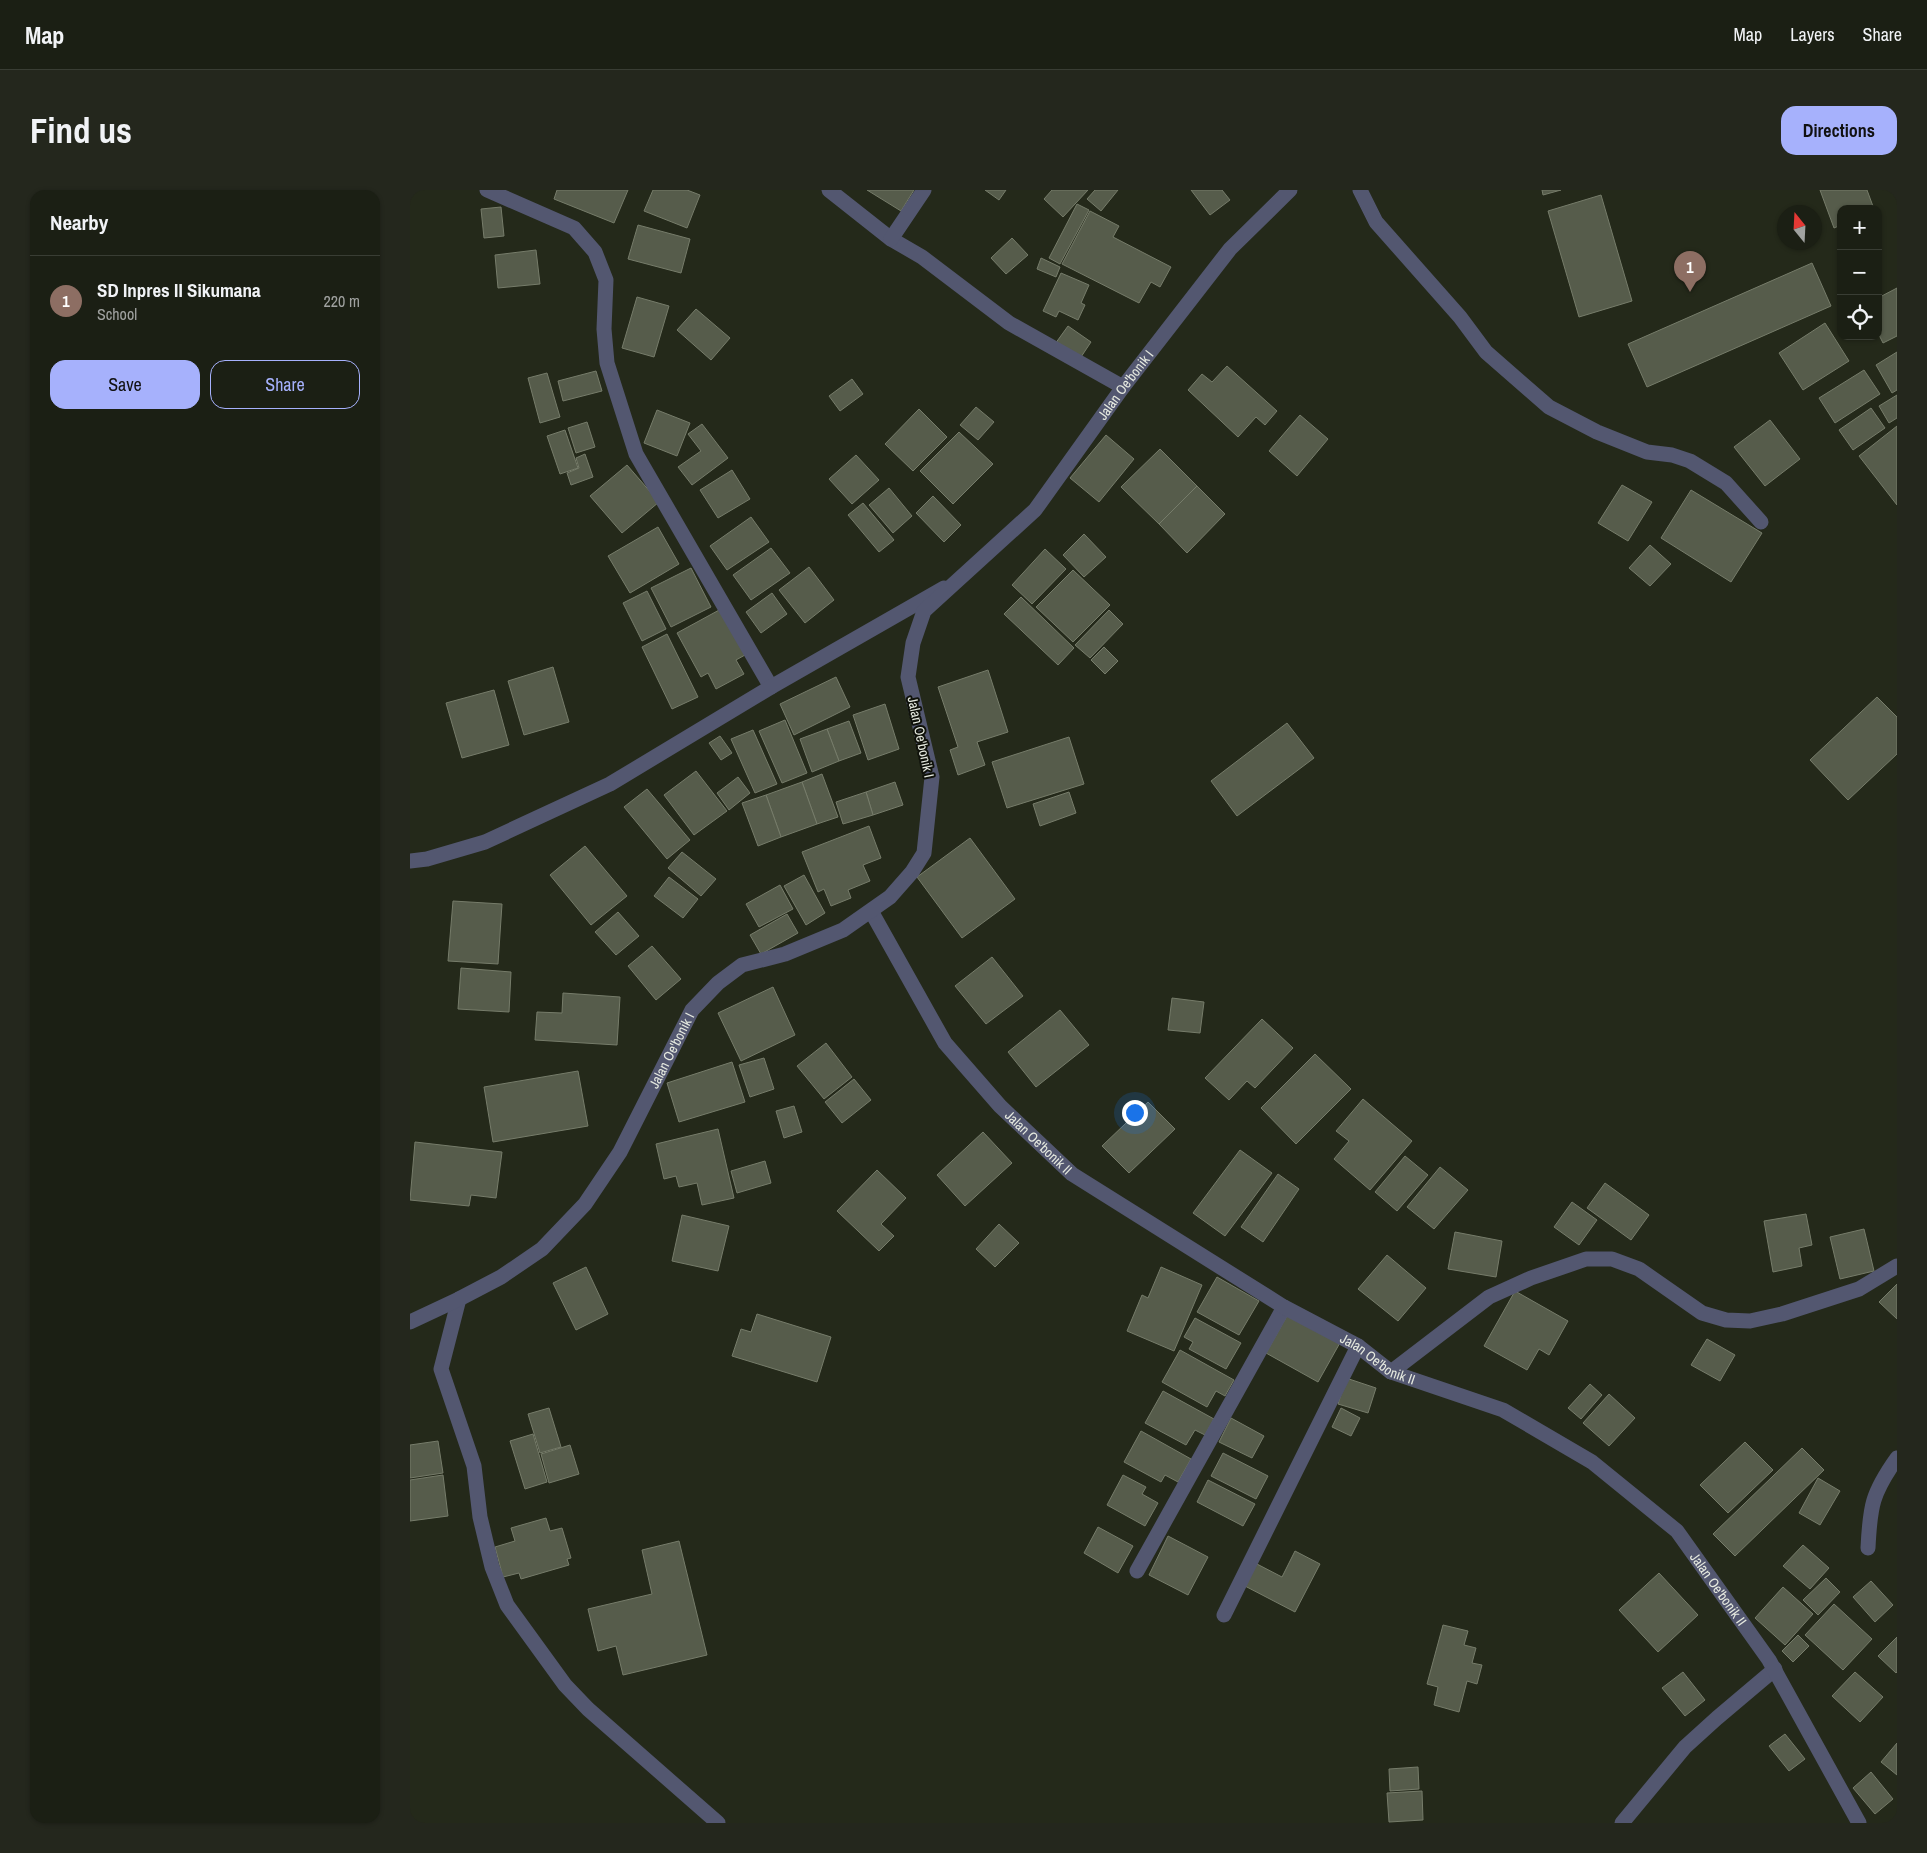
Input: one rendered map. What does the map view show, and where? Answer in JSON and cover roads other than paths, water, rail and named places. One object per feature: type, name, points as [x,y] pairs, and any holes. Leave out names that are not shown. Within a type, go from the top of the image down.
[{"type":"street","points":[[487,190],[574,228],[595,252],[606,280],[604,329],[608,363],[636,454],[771,687]]},
{"type":"street","points":[[829,190],[892,239],[922,257],[1009,323],[1123,387]]},
{"type":"street","points":[[892,239],[924,190]]},
{"type":"street","name":"Jalan Oe'bonik I","points":[[410,1322],[459,1300],[501,1277],[542,1249],[585,1204],[620,1152],[692,1010],[718,983],[742,965],[785,954],[844,930],[890,897],[912,872],[924,853],[932,777],[908,677],[913,643],[924,611],[1035,510],[1123,387],[1230,249],[1290,190]]},
{"type":"street","points":[[1360,190],[1376,222],[1460,317],[1486,352],[1549,407],[1597,432],[1647,452],[1672,455],[1690,461],[1726,484],[1762,522]]},
{"type":"street","points":[[410,861],[427,859],[485,842],[610,784],[771,687],[954,583]]},
{"type":"street","name":"Jalan Oe'bonik II","points":[[871,911],[945,1043],[1000,1106],[1072,1174],[1284,1307],[1358,1346],[1391,1372],[1503,1410],[1592,1462],[1677,1532],[1774,1669],[1859,1823]]},
{"type":"street","points":[[1391,1372],[1490,1297],[1531,1278],[1586,1259],[1612,1259],[1639,1269],[1702,1313],[1726,1320],[1750,1320],[1782,1314],[1859,1289],[1897,1266]]},
{"type":"street","points":[[459,1300],[441,1369],[474,1466],[480,1517],[492,1567],[507,1605],[564,1684],[588,1709],[718,1823]]},
{"type":"street","points":[[1137,1571],[1284,1307]]},
{"type":"street","points":[[1224,1615],[1358,1346]]},
{"type":"street","points":[[1868,1548],[1870,1507],[1877,1490],[1897,1458]]},
{"type":"street","points":[[1622,1823],[1685,1747],[1774,1669]]},
{"type":"place","name":"SD Inpres II Sikumana","points":[[1690,292]]}]
